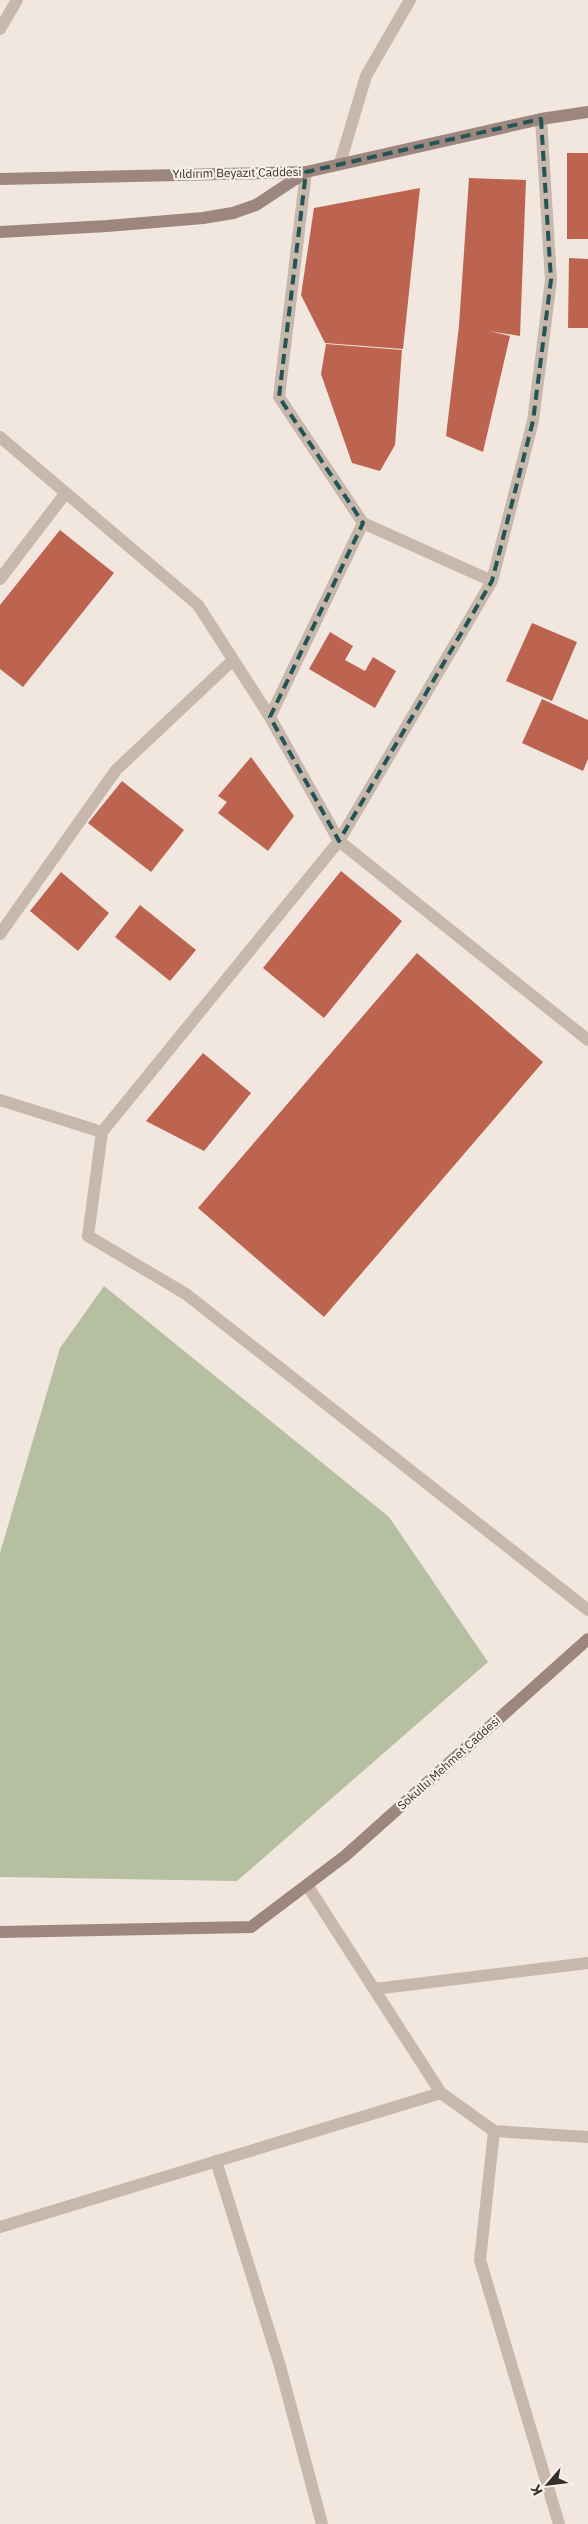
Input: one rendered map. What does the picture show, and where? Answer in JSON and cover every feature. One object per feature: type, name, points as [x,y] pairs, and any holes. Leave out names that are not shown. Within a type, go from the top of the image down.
[{"type":"main road","name":"Yıldırım Beyazıt Caddesi","points":[[0,179],[306,172],[541,119],[588,112]]},
{"type":"main road","points":[[0,232],[107,226],[203,218],[233,213],[256,205],[306,172]]},
{"type":"main road","name":"Sokullu Mehmet Caddesi","points":[[0,1932],[251,1928],[345,1856],[588,1639]]},
{"type":"street","points":[[0,29],[17,0]]},
{"type":"street","points":[[340,163],[366,76],[410,0]]},
{"type":"street","points":[[541,119],[551,280],[533,421],[492,581],[339,841],[102,1132],[88,1236],[186,1294],[588,1610]]},
{"type":"street","points":[[306,172],[279,397],[363,523],[492,581]]},
{"type":"street","points":[[0,438],[198,605],[270,718],[339,841],[588,1040]]},
{"type":"street","points":[[0,579],[65,494]]},
{"type":"street","points":[[270,718],[363,523]]},
{"type":"street","points":[[0,934],[116,770],[233,660]]},
{"type":"street","points":[[0,1100],[102,1132]]},
{"type":"street","points":[[307,1885],[441,2093],[494,2131],[588,2137]]},
{"type":"street","points":[[374,1989],[588,1963]]},
{"type":"street","points":[[0,2227],[441,2093]]},
{"type":"street","points":[[494,2131],[480,2260],[559,2524]]},
{"type":"street","points":[[216,2162],[280,2366],[322,2524]]},
{"type":"highlighted area","points":[[541,119],[551,280],[533,421],[492,581],[339,841],[270,717],[363,523],[279,397],[306,172]]},
{"type":"green space","points":[[104,1286],[389,1517],[488,1662],[237,1881],[0,1877],[0,1553],[60,1348]]},
{"type":"building","points":[[567,153],[588,153],[588,239],[567,239]]},
{"type":"building","points":[[469,178],[526,180],[520,336],[489,331],[510,336],[483,452],[446,436],[459,326]]},
{"type":"building","points":[[420,188],[403,349],[325,343],[301,295],[314,208]]},
{"type":"building","points":[[569,258],[588,259],[588,328],[568,328]]},
{"type":"building","points":[[326,344],[402,350],[395,445],[380,471],[352,463],[321,374]]},
{"type":"building","points":[[60,530],[114,573],[23,687],[0,669],[0,605]]},
{"type":"building","points":[[532,623],[577,642],[552,701],[506,681]]},
{"type":"building","points":[[330,632],[353,646],[345,660],[365,671],[373,657],[396,671],[375,708],[309,669]]},
{"type":"building","points":[[542,699],[588,720],[588,759],[583,771],[522,743]]},
{"type":"building","points":[[251,757],[294,816],[268,851],[218,813],[227,802],[218,796]]},
{"type":"building","points":[[122,781],[184,830],[151,872],[88,823]]},
{"type":"building","points":[[341,871],[402,921],[324,1018],[263,968]]},
{"type":"building","points":[[61,872],[109,913],[78,951],[30,911]]},
{"type":"building","points":[[140,905],[196,950],[170,981],[115,937]]},
{"type":"building","points":[[417,953],[543,1062],[324,1317],[198,1208]]},
{"type":"building","points":[[203,1053],[251,1093],[204,1151],[146,1121]]}]
